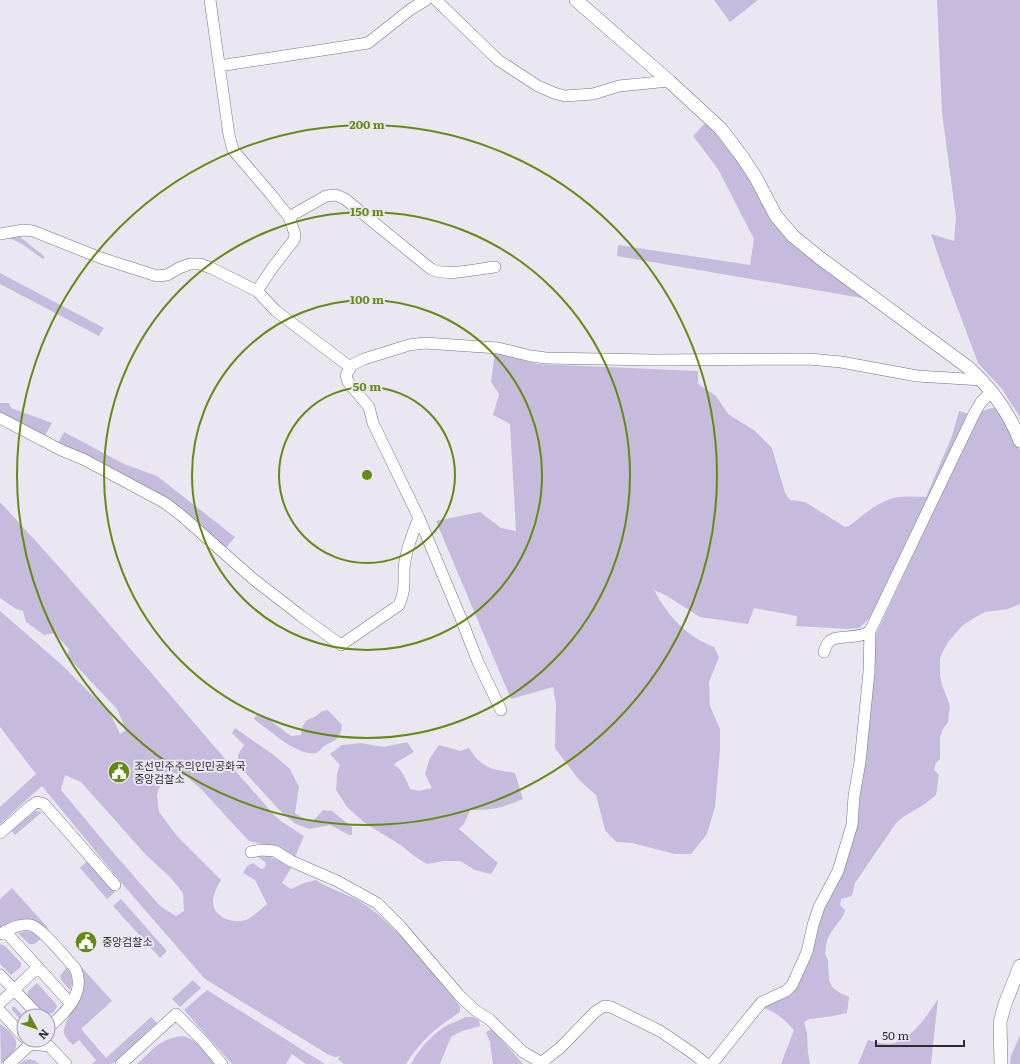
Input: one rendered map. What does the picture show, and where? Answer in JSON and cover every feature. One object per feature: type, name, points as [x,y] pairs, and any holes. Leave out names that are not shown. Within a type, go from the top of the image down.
[{"type":"street","points":[[210,0],[229,135],[233,150],[289,217],[295,234],[294,240],[273,267],[257,292]]},
{"type":"street","points":[[219,66],[368,43],[411,9],[426,0]]},
{"type":"street","points":[[436,0],[498,60],[538,86],[554,93],[565,96],[593,94],[620,86],[669,81]]},
{"type":"street","points":[[576,0],[669,81],[720,129],[732,143],[756,178],[776,216],[793,236],[820,258],[963,364],[982,380],[992,391],[1009,417],[1020,441]]},
{"type":"street","points":[[289,217],[326,196],[336,195],[345,199],[431,269],[438,272],[447,273],[495,267]]},
{"type":"street","points":[[0,234],[23,230],[33,232],[95,256],[135,270],[158,276],[166,275],[190,264],[200,264],[257,292],[276,311],[350,367]]},
{"type":"street","points":[[501,710],[478,662],[419,518],[373,424],[369,407],[348,382],[346,375],[350,367],[364,359],[409,345],[425,343],[498,348],[546,358],[668,360],[809,359],[856,364],[917,376],[982,380]]},
{"type":"street","points":[[712,1064],[762,1002],[786,991],[792,985],[807,952],[819,907],[838,871],[852,825],[867,687],[870,631],[974,414],[981,402],[992,391]]},
{"type":"street","points":[[0,418],[61,450],[85,460],[165,503],[182,516],[252,578],[341,646],[346,644],[398,605],[402,599],[404,591],[404,567],[414,528],[419,518]]},
{"type":"street","points":[[824,652],[829,641],[836,638],[865,635],[870,631]]},
{"type":"street","points":[[0,833],[37,802],[44,804],[115,885]]},
{"type":"street","points":[[251,852],[261,850],[275,851],[295,863],[337,881],[377,903],[400,926],[459,994],[476,1011],[489,1019],[523,1052],[543,1063],[595,1012],[604,1006],[611,1007],[660,1031],[706,1064]]},
{"type":"street","points":[[56,1020],[65,1013],[71,1004],[78,990],[78,974],[75,968],[37,928],[30,925],[21,926],[3,933],[38,967],[71,1004]]},
{"type":"street","points":[[1001,1064],[1000,1022],[1005,1004],[1020,966]]},
{"type":"street","points":[[0,1003],[38,967]]},
{"type":"street","points":[[0,975],[31,1008]]},
{"type":"street","points":[[0,1011],[16,1027]]},
{"type":"street","points":[[121,1064],[176,1014],[202,1040],[222,1064]]},
{"type":"street","points":[[9,1064],[22,1048]]},
{"type":"street","points":[[51,1048],[66,1064]]},
{"type":"shaded area","points":[[714,0],[758,0],[730,22]]},
{"type":"shaded area","points":[[937,0],[1020,0],[1020,417],[1002,389],[978,363],[931,234],[954,241],[956,217],[942,113]]},
{"type":"shaded area","points":[[705,123],[719,137],[743,168],[769,209],[865,295],[862,298],[617,256],[618,245],[750,265],[754,239],[718,169],[693,136]]},
{"type":"shaded area","points":[[14,232],[45,257],[43,259],[22,244],[9,238]]},
{"type":"shaded area","points":[[0,273],[104,328],[99,336],[0,284]]},
{"type":"shaded area","points":[[495,353],[538,364],[698,371],[698,384],[716,396],[728,414],[755,431],[772,448],[785,493],[790,500],[805,502],[845,527],[849,526],[879,504],[893,498],[926,497],[952,436],[959,411],[969,414],[870,618],[859,628],[848,629],[796,626],[797,616],[754,608],[748,624],[700,617],[667,596],[654,590],[672,617],[686,631],[714,647],[719,657],[709,682],[710,706],[720,729],[720,751],[715,807],[707,834],[691,854],[675,854],[632,843],[616,842],[605,830],[596,795],[579,780],[555,748],[556,704],[553,687],[511,699],[436,521],[480,512],[501,528],[516,531],[510,424],[493,415],[499,394],[491,382]]},
{"type":"shaded area","points":[[0,403],[9,403],[11,408],[52,423],[43,439],[0,415]]},
{"type":"shaded area","points":[[991,408],[999,410],[1017,442],[1020,451],[1020,604],[1008,609],[985,612],[974,618],[962,626],[948,642],[943,651],[940,659],[940,675],[950,706],[948,722],[940,737],[940,759],[936,763],[934,770],[939,775],[936,795],[896,823],[855,883],[852,896],[841,899],[840,905],[845,910],[843,916],[827,940],[825,954],[828,960],[829,980],[832,987],[849,997],[847,1013],[810,1019],[804,1022],[807,1033],[810,1064],[781,1064],[794,1030],[780,1016],[762,1007],[773,1000],[810,956],[814,947],[821,915],[857,827],[875,636],[980,412]]},
{"type":"shaded area","points":[[64,432],[124,464],[157,476],[235,537],[225,549],[193,521],[57,445]]},
{"type":"shaded area","points":[[0,502],[70,579],[275,816],[304,836],[294,859],[274,847],[249,841],[200,788],[186,776],[174,773],[163,781],[158,790],[157,796],[159,812],[177,836],[221,880],[213,897],[214,908],[217,913],[231,921],[243,921],[253,916],[267,904],[255,880],[243,873],[247,866],[253,863],[261,869],[264,868],[266,865],[265,862],[258,857],[271,857],[291,868],[282,883],[291,889],[304,883],[316,880],[361,902],[380,916],[405,940],[427,966],[460,1006],[460,1012],[430,1035],[406,1064],[344,1064],[338,1059],[340,1056],[335,1057],[329,1055],[205,979],[125,887],[42,786],[0,824],[0,807],[36,774],[0,727],[0,611],[62,665],[110,713],[120,734],[126,730],[117,709],[67,656],[69,649],[54,633],[44,635],[26,622],[23,611],[16,609],[0,598]],"holes":[[[65,775],[81,782],[147,856],[171,878],[183,893],[184,911],[176,916],[160,906],[61,790]]]},
{"type":"shaded area","points":[[328,710],[342,725],[340,733],[335,740],[316,753],[301,751],[292,747],[254,719],[257,713],[263,715],[291,736],[301,735],[302,728],[308,719],[318,715],[322,711]]},
{"type":"shaded area","points":[[235,728],[275,756],[290,769],[299,787],[295,813],[304,819],[313,821],[323,810],[332,811],[352,827],[352,835],[349,835],[330,825],[309,829],[296,824],[284,815],[241,768],[238,761],[238,756],[244,745],[232,733]]},
{"type":"shaded area","points":[[407,742],[414,752],[394,765],[402,772],[410,789],[419,791],[432,788],[425,774],[430,758],[439,745],[460,751],[469,748],[478,760],[488,767],[515,773],[523,799],[497,808],[470,810],[464,824],[459,829],[498,863],[491,874],[475,870],[460,861],[444,861],[427,864],[402,846],[365,823],[347,807],[336,790],[337,774],[340,765],[330,754],[342,745],[360,743],[384,747]]},
{"type":"shaded area","points":[[35,811],[42,812],[15,835],[11,830]]},
{"type":"shaded area","points":[[87,861],[115,892],[107,899],[80,868]]},
{"type":"shaded area","points":[[12,888],[49,929],[37,924],[0,928],[0,899]]},
{"type":"shaded area","points":[[121,899],[167,951],[160,958],[113,906]]},
{"type":"shaded area","points":[[27,931],[36,934],[41,939],[34,944],[29,944],[18,933]]},
{"type":"shaded area","points":[[0,944],[5,946],[21,963],[21,967],[11,975],[0,964]]},
{"type":"shaded area","points":[[78,963],[112,1001],[81,1029],[106,1058],[151,1017],[157,1023],[112,1064],[92,1064],[96,1060],[79,1040],[73,1045],[64,1033],[66,1022],[78,1001],[83,988],[83,976]]},
{"type":"shaded area","points":[[67,967],[72,978],[70,990],[62,981],[60,976]]},
{"type":"shaded area","points":[[193,980],[201,988],[180,1007],[172,999]]},
{"type":"shaded area","points":[[37,983],[57,1007],[56,1008],[40,1008],[28,996],[28,991]]},
{"type":"shaded area","points":[[207,990],[325,1064],[306,1064],[292,1054],[286,1064],[232,1064],[184,1010]]},
{"type":"shaded area","points":[[938,999],[931,1064],[858,1064],[868,1040],[888,1044],[901,1040],[914,1031],[930,1012]]},
{"type":"shaded area","points":[[12,1007],[15,1007],[16,1014],[12,1010]]},
{"type":"shaded area","points":[[466,1017],[472,1017],[479,1020],[480,1026],[462,1031],[451,1037],[440,1064],[411,1064],[422,1047],[437,1032],[442,1028]]},
{"type":"shaded area","points":[[0,1024],[8,1030],[16,1042],[15,1050],[1,1064]]},
{"type":"shaded area","points":[[492,1029],[523,1064],[493,1064],[490,1042],[486,1032]]},
{"type":"shaded area","points":[[1020,1035],[1020,1064],[1010,1064],[1011,1056]]},
{"type":"shaded area","points":[[182,1036],[197,1043],[215,1064],[137,1064],[162,1042],[174,1037]]},
{"type":"shaded area","points":[[29,1059],[36,1061],[39,1064],[19,1064],[25,1060]]},
{"type":"place","name":"조선민주주의인민공화국 중앙검찰소","points":[[119,772]]},
{"type":"place","name":"중앙검찰소","points":[[86,942]]}]
